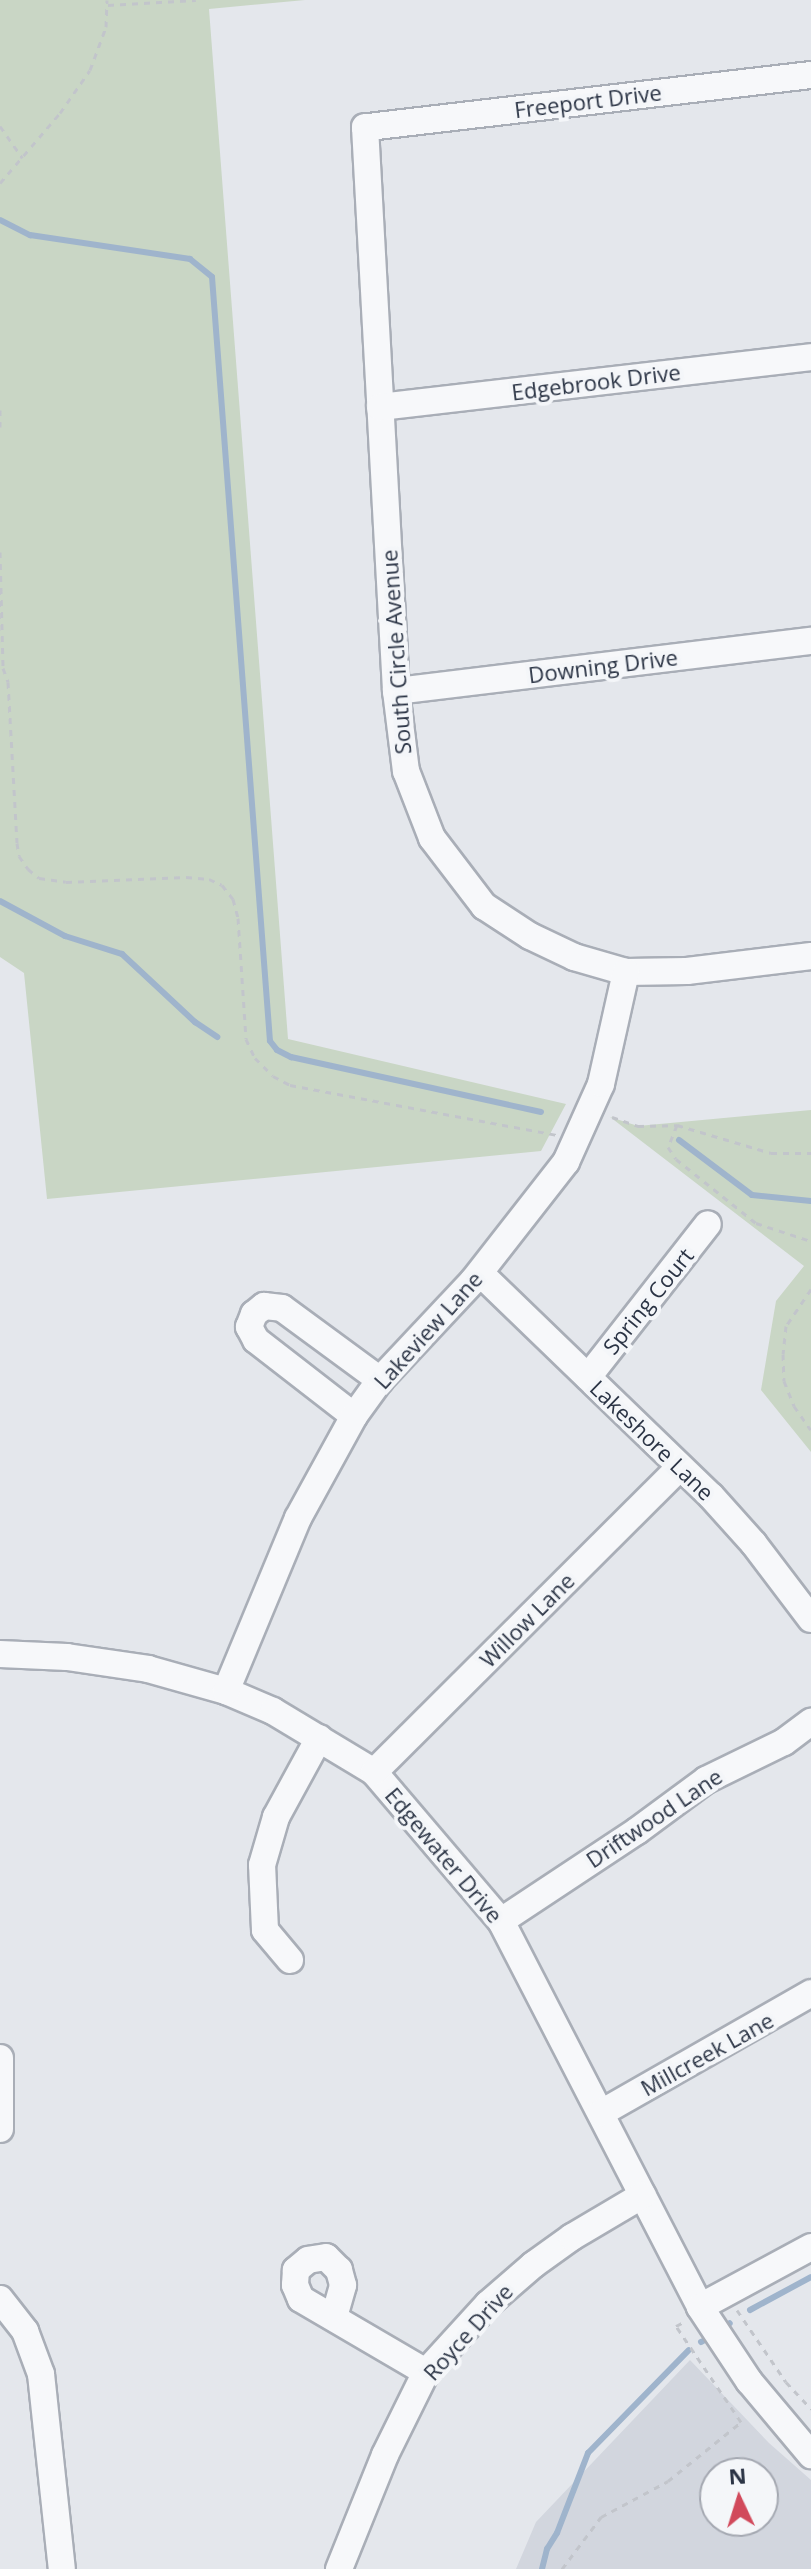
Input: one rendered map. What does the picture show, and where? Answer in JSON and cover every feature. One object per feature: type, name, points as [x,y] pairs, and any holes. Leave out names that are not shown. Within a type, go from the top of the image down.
[{"type":"street","name":"Freeport Drive","points":[[365,127],[811,75]]},
{"type":"street","name":"South Circle Avenue","points":[[365,127],[396,691],[406,771],[420,813],[447,861],[484,906],[530,936],[574,957],[626,972],[687,971],[811,956]]},
{"type":"street","name":"Edgebrook Drive","points":[[380,407],[811,357]]},
{"type":"street","name":"Downing Drive","points":[[396,691],[811,641]]},
{"type":"street","name":"Lakeview Lane","points":[[226,1691],[298,1518],[354,1416],[380,1380],[480,1273],[566,1162],[611,1048],[626,972]]},
{"type":"street","name":"Spring Court","points":[[588,1377],[708,1224]]},
{"type":"street","name":"Lakeshore Lane","points":[[480,1273],[680,1467],[754,1544],[811,1619]]},
{"type":"street","points":[[354,1416],[256,1340],[249,1327],[254,1314],[264,1306],[282,1308],[380,1380]]},
{"type":"street","name":"Willow Lane","points":[[374,1772],[680,1467]]},
{"type":"street","name":"Edgewater Drive","points":[[0,1654],[67,1657],[135,1667],[226,1691],[273,1711],[374,1772],[501,1921],[643,2195],[694,2314],[811,2455]]},
{"type":"street","name":"Driftwood Lane","points":[[501,1921],[637,1831],[706,1780],[784,1742],[811,1722]]},
{"type":"street","points":[[290,1960],[265,1930],[262,1865],[276,1817],[319,1738]]},
{"type":"street","name":"Millcreek Lane","points":[[601,2113],[811,1993]]},
{"type":"street","points":[[0,2058],[0,2129]]},
{"type":"street","name":"Royce Drive","points":[[339,2569],[385,2455],[426,2372],[488,2304],[533,2265],[572,2237],[643,2195]]},
{"type":"street","points":[[694,2314],[811,2247]]},
{"type":"street","points":[[0,2299],[25,2331],[41,2374],[62,2569]]},
{"type":"street","points":[[334,2317],[426,2372]]},
{"type":"street","name":"Edgewater Drive","points":[[776,2414],[811,2440]]},
{"type":"path","points":[[0,183],[60,113],[90,70],[106,27],[108,2],[196,0]]},
{"type":"path","points":[[0,126],[22,158]]},
{"type":"path","points":[[0,410],[0,427]]},
{"type":"path","points":[[0,552],[3,668],[8,682],[19,856],[39,878],[66,882],[186,877],[209,879],[222,885],[233,899],[238,918],[246,1039],[255,1058],[273,1076],[290,1085],[563,1136],[610,1117],[638,1126],[677,1125],[771,1153],[811,1153]]},
{"type":"path","points":[[677,1125],[668,1147],[676,1159],[756,1223],[811,1241]]},
{"type":"path","points":[[811,1289],[786,1326],[783,1354],[784,1381],[794,1406],[811,1430]]},
{"type":"path","points":[[562,2569],[601,2517],[668,2481],[741,2422],[676,2326],[694,2314]]},
{"type":"shaded area","points":[[690,2360],[769,2443],[811,2480],[811,2569],[516,2569],[536,2522]]},
{"type":"green space","points":[[0,0],[305,0],[209,9],[288,1039],[566,1104],[541,1151],[47,1199],[24,973],[0,957]]},
{"type":"green space","points":[[811,1110],[811,1452],[761,1390],[776,1301],[804,1266],[610,1117],[638,1126]]},
{"type":"waterway","points":[[0,220],[30,235],[190,259],[212,277],[270,1041],[277,1050],[291,1057],[541,1112]]},
{"type":"waterway","points":[[0,901],[65,936],[122,954],[195,1022],[217,1037]]},
{"type":"waterway","points":[[679,1140],[752,1195],[811,1201]]},
{"type":"waterway","points":[[750,2310],[811,2277]]},
{"type":"waterway","points":[[542,2569],[547,2549],[557,2533],[588,2453],[689,2350]]}]
